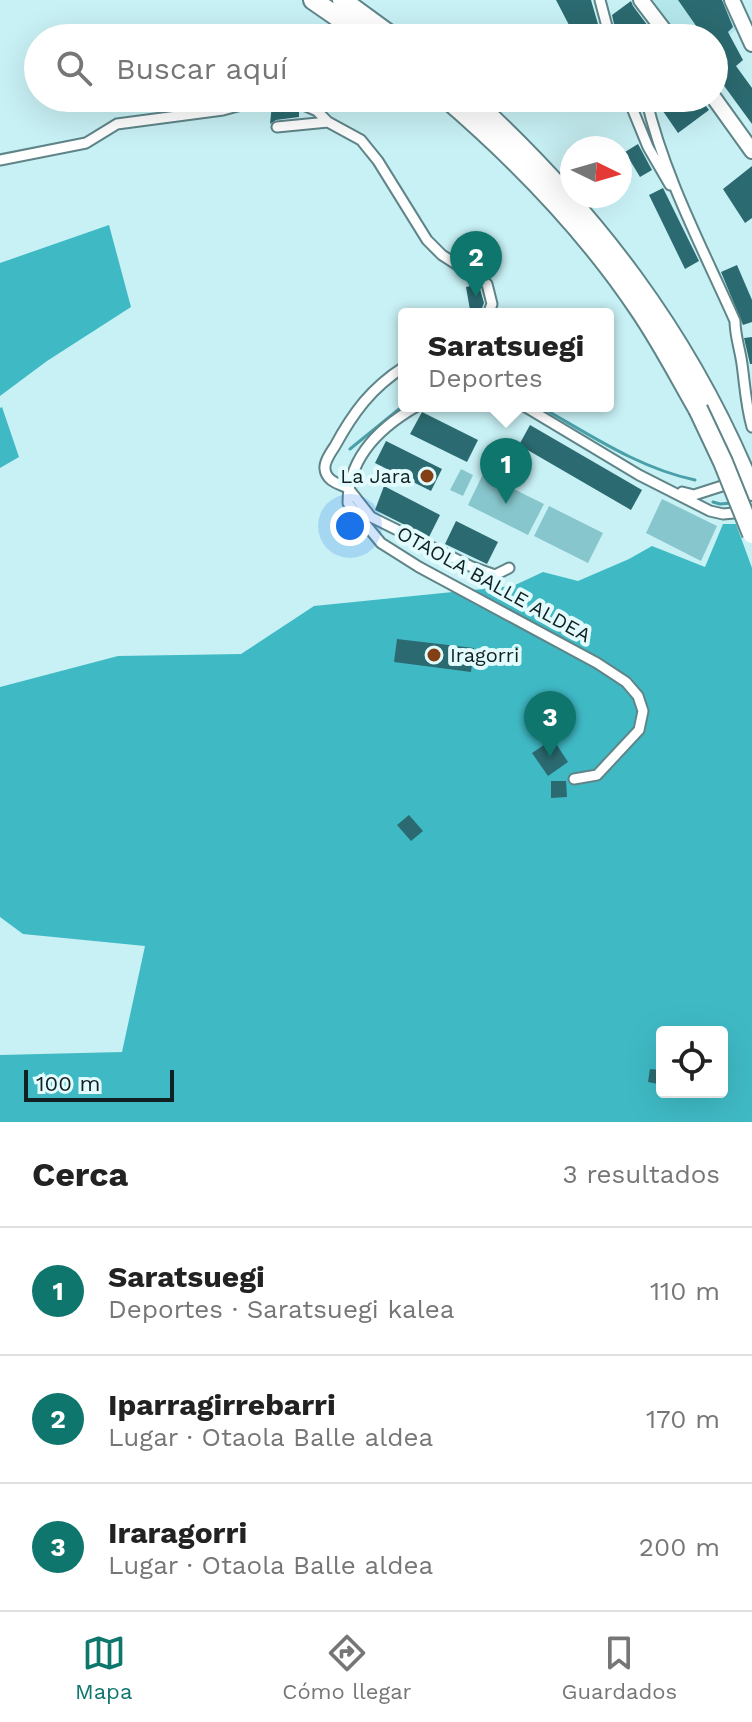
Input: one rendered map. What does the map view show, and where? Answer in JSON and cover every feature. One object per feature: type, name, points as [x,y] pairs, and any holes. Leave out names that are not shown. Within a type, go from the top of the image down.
[{"type":"highway","points":[[313,0],[348,24]]},
{"type":"highway","points":[[342,0],[375,24]]},
{"type":"highway","points":[[461,112],[537,184],[603,260],[705,406],[752,491]]},
{"type":"highway","points":[[484,112],[563,189],[609,244],[675,337],[705,406],[723,462],[752,534]]},
{"type":"street","points":[[600,0],[606,24]]},
{"type":"street","points":[[641,0],[659,24]]},
{"type":"street","points":[[732,0],[752,44]]},
{"type":"street","points":[[0,160],[86,143],[117,124],[208,112]]},
{"type":"street","points":[[318,112],[328,122],[355,135],[368,147],[427,240],[442,255],[487,284],[490,308]]},
{"type":"street","points":[[634,112],[648,147],[685,209]]},
{"type":"street","points":[[650,112],[685,209],[735,321],[735,335],[743,366],[745,405],[752,427]]},
{"type":"street","points":[[724,112],[752,151]]},
{"type":"street","points":[[277,127],[328,122]]},
{"type":"street","name":"OTAOLA BALLE ALDEA","points":[[398,371],[370,392],[348,422],[325,469],[330,479],[348,488],[348,503],[381,543],[419,567],[597,663],[626,682],[638,696],[643,711],[639,730],[597,775],[574,779]]},
{"type":"street","points":[[408,412],[377,433],[358,460],[348,488],[371,517],[484,571],[495,575],[509,568]]},
{"type":"street","points":[[534,412],[667,489],[723,514],[752,511]]},
{"type":"street","points":[[667,489],[694,495],[722,486]]},
{"type":"shaded area","points":[[653,0],[724,0],[740,27],[728,36],[728,24],[670,24]]},
{"type":"shaded area","points":[[109,225],[131,307],[47,361],[0,396],[0,263]]},
{"type":"shaded area","points":[[0,408],[19,457],[0,468]]},
{"type":"shaded area","points":[[461,469],[473,475],[463,496],[450,490]]},
{"type":"shaded area","points":[[483,474],[544,504],[528,535],[468,505]]},
{"type":"shaded area","points":[[662,499],[717,526],[701,561],[646,533]]},
{"type":"shaded area","points":[[549,506],[603,533],[588,563],[534,536]]},
{"type":"shaded area","points":[[723,524],[736,524],[752,568],[752,1122],[0,1122],[0,1055],[122,1052],[145,946],[23,934],[0,917],[0,687],[118,656],[241,654],[314,606],[513,586],[543,572],[578,581],[652,546],[705,567]]},
{"type":"building","points":[[556,0],[591,0],[598,24],[568,24]]},
{"type":"building","points":[[678,0],[722,0],[733,27],[728,32],[728,24],[695,24]]},
{"type":"building","points":[[631,1],[646,24],[614,24],[612,15]]},
{"type":"building","points":[[728,32],[743,60],[736,66],[752,88],[752,124],[728,91]]},
{"type":"building","points":[[271,112],[299,112],[299,117],[276,120],[270,124]]},
{"type":"building","points":[[664,112],[706,112],[678,133]]},
{"type":"building","points":[[638,144],[652,170],[640,177],[632,164],[632,148]]},
{"type":"building","points":[[752,166],[752,218],[745,223],[723,189]]},
{"type":"building","points":[[663,188],[699,261],[685,269],[649,195]]},
{"type":"building","points":[[737,265],[752,300],[752,322],[743,325],[721,272]]},
{"type":"building","points":[[475,285],[480,289],[484,303],[482,308],[470,308],[466,287]]},
{"type":"building","points":[[752,337],[752,364],[750,364],[744,338]]},
{"type":"building","points":[[422,412],[478,440],[467,462],[410,434]]},
{"type":"building","points":[[530,425],[642,490],[631,510],[519,445]]},
{"type":"building","points":[[386,441],[442,469],[431,491],[375,463]]},
{"type":"building","points":[[384,486],[440,515],[429,537],[375,510]]},
{"type":"building","points":[[456,521],[498,542],[487,564],[445,544]]},
{"type":"building","name":"Iragorri","points":[[397,639],[474,648],[471,672],[394,662]]},
{"type":"building","points":[[553,739],[568,762],[548,776],[532,753]]},
{"type":"building","points":[[551,781],[566,781],[567,797],[551,798]]},
{"type":"building","points":[[409,815],[423,831],[411,841],[397,825]]},
{"type":"building","points":[[650,1069],[656,1070],[656,1084],[648,1082]]},
{"type":"waterway","points":[[350,449],[398,410]]},
{"type":"waterway","points":[[549,412],[634,459],[695,480]]},
{"type":"waterway","points":[[713,502],[732,503]]},
{"type":"place","name":"Iparragirrebarri","points":[[476,297]]},
{"type":"place","name":"La Jara","points":[[427,476]]},
{"type":"place","name":"Saratsuegi","points":[[506,504]]},
{"type":"place","name":"Iragorri","points":[[434,655]]},
{"type":"place","name":"Iraragorri","points":[[550,757]]}]
